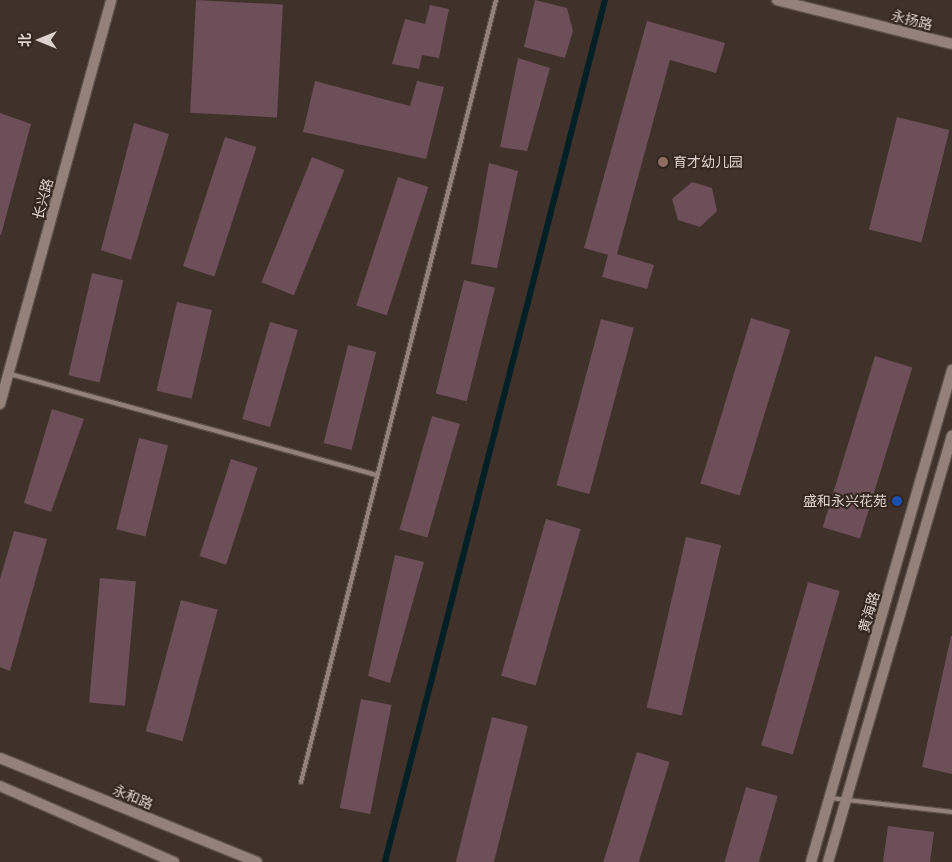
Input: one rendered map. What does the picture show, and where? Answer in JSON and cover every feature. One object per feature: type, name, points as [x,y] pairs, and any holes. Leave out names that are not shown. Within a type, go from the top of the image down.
[{"type":"main road","name":"长兴路","points":[[0,404],[10,374],[111,0]]},
{"type":"main road","name":"永扬路","points":[[777,0],[952,44]]},
{"type":"main road","name":"黄海路","points":[[811,862],[952,370]]},
{"type":"main road","points":[[828,862],[952,436]]},
{"type":"main road","name":"永和路","points":[[0,758],[256,862]]},
{"type":"main road","points":[[0,786],[174,862]]},
{"type":"lane","points":[[301,782],[496,0]]},
{"type":"lane","points":[[10,374],[378,474]]},
{"type":"lane","points":[[830,798],[846,803],[952,812]]},
{"type":"building","points":[[196,0],[283,5],[277,117],[190,113]]},
{"type":"building","points":[[535,0],[567,8],[573,31],[565,58],[524,47]]},
{"type":"building","points":[[430,5],[449,9],[439,58],[422,55],[419,69],[392,64],[405,19],[425,24]]},
{"type":"building","points":[[647,21],[725,43],[716,73],[670,60],[617,254],[654,265],[647,289],[602,277],[608,255],[584,248]]},
{"type":"building","points":[[518,58],[550,68],[527,151],[500,147]]},
{"type":"building","points":[[315,81],[410,106],[417,81],[444,87],[426,159],[303,132]]},
{"type":"building","points":[[0,113],[31,124],[1,235],[0,235]]},
{"type":"building","points":[[897,117],[949,130],[921,243],[869,230]]},
{"type":"building","points":[[134,123],[169,134],[131,260],[101,250]]},
{"type":"building","points":[[225,137],[256,147],[214,277],[183,266]]},
{"type":"building","points":[[312,157],[344,170],[294,295],[261,282]]},
{"type":"building","points":[[489,163],[518,171],[497,268],[471,264]]},
{"type":"building","points":[[398,177],[428,187],[387,315],[356,305]]},
{"type":"building","points":[[692,182],[712,188],[717,211],[700,227],[678,220],[672,199]]},
{"type":"building","points":[[92,273],[123,280],[100,383],[68,375]]},
{"type":"building","points":[[464,280],[495,288],[467,401],[436,394]]},
{"type":"building","points":[[177,302],[212,310],[192,399],[157,391]]},
{"type":"building","points":[[751,318],[790,330],[740,495],[700,483]]},
{"type":"building","points":[[601,319],[634,328],[589,494],[556,485]]},
{"type":"building","points":[[270,322],[298,330],[270,427],[242,419]]},
{"type":"building","points":[[348,345],[376,352],[352,450],[324,443]]},
{"type":"building","points":[[875,356],[912,367],[860,539],[823,527]]},
{"type":"building","points":[[52,409],[84,419],[51,512],[24,503]]},
{"type":"building","points":[[432,416],[460,424],[427,537],[399,529]]},
{"type":"building","points":[[139,438],[168,445],[145,536],[116,529]]},
{"type":"building","points":[[231,459],[258,468],[226,565],[199,556]]},
{"type":"building","points":[[546,519],[581,529],[536,686],[501,676]]},
{"type":"building","points":[[14,531],[47,539],[10,671],[0,667],[0,579]]},
{"type":"building","points":[[686,537],[721,545],[682,716],[647,708]]},
{"type":"building","points":[[395,555],[424,562],[390,683],[368,676]]},
{"type":"building","points":[[100,578],[136,581],[125,706],[89,703]]},
{"type":"building","points":[[808,582],[840,591],[793,755],[761,745]]},
{"type":"building","points":[[181,600],[218,610],[183,741],[146,731]]},
{"type":"building","points":[[952,636],[952,774],[922,767]]},
{"type":"building","points":[[361,699],[391,705],[370,814],[340,808]]},
{"type":"building","points":[[492,717],[528,726],[494,862],[456,862]]},
{"type":"building","points":[[637,752],[670,762],[639,862],[603,862]]},
{"type":"building","points":[[746,787],[778,796],[759,862],[725,862]]},
{"type":"building","points":[[888,826],[934,832],[930,862],[883,862]]},
{"type":"waterway","points":[[385,862],[605,0]]},
{"type":"place","name":"育才幼儿园","points":[[663,162]]},
{"type":"place","name":"盛和永兴花苑","points":[[897,501]]}]
